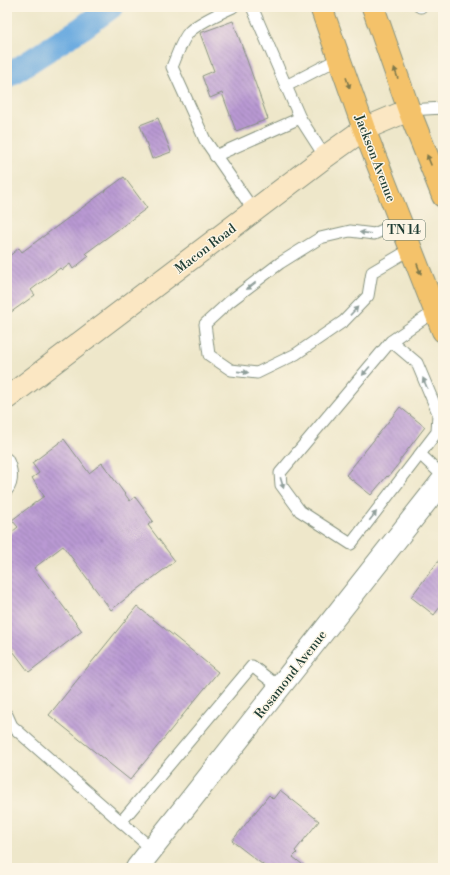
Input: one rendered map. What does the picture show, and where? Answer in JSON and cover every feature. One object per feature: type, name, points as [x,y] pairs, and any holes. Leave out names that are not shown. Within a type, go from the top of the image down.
[{"type":"main road","name":"Jackson Avenue","points":[[321,7],[364,129],[443,331]]},
{"type":"main road","points":[[373,7],[409,110],[443,196]]},
{"type":"main road","name":"Macon Road","points":[[7,398],[364,129],[409,110]]},
{"type":"street","name":"Rosamond Avenue","points":[[137,868],[443,480]]},
{"type":"lane","points":[[233,7],[190,31],[183,41],[172,67],[205,140],[254,211]]},
{"type":"lane","points":[[252,7],[300,118],[325,157]]},
{"type":"lane","points":[[286,86],[340,58]]},
{"type":"lane","points":[[409,110],[443,108]]},
{"type":"lane","points":[[215,156],[300,118]]},
{"type":"lane","points":[[401,222],[374,234],[350,231],[320,238],[280,263],[229,302],[205,324],[209,355],[231,370],[257,373],[296,354],[344,321],[368,296],[372,272],[411,249]]},
{"type":"lane","points":[[391,341],[417,363],[438,413],[437,432],[421,455],[351,544],[300,511],[281,485],[280,473],[391,341],[435,311]]},
{"type":"lane","points":[[421,455],[443,476]]},
{"type":"lane","points":[[7,459],[12,475],[10,486],[7,490]]},
{"type":"lane","points":[[121,822],[252,666],[280,687]]},
{"type":"lane","points":[[7,715],[12,726],[152,849]]},
{"type":"building","points":[[233,21],[268,119],[236,131],[222,93],[210,98],[202,76],[214,71],[200,33]]},
{"type":"building","points":[[158,118],[171,152],[152,159],[140,125]]},
{"type":"building","points":[[124,177],[147,208],[86,253],[89,256],[73,269],[70,264],[62,270],[60,268],[31,290],[35,295],[7,315],[7,258],[19,248],[22,252]]},
{"type":"building","points":[[400,407],[425,427],[399,461],[400,462],[371,495],[346,475]]},
{"type":"building","points":[[64,439],[89,473],[102,463],[130,501],[135,497],[153,521],[148,525],[175,561],[111,610],[63,546],[34,568],[82,631],[29,672],[7,643],[7,536],[18,527],[12,520],[44,496],[32,478],[39,473],[32,463]]},
{"type":"building","points":[[443,555],[443,603],[434,615],[411,597]]},
{"type":"building","points":[[137,606],[218,672],[130,780],[49,715]]},
{"type":"building","points":[[280,790],[319,821],[295,851],[297,853],[293,857],[307,868],[267,868],[232,841],[269,795],[273,799]]},
{"type":"waterway","points":[[7,76],[82,28],[111,7]]}]
